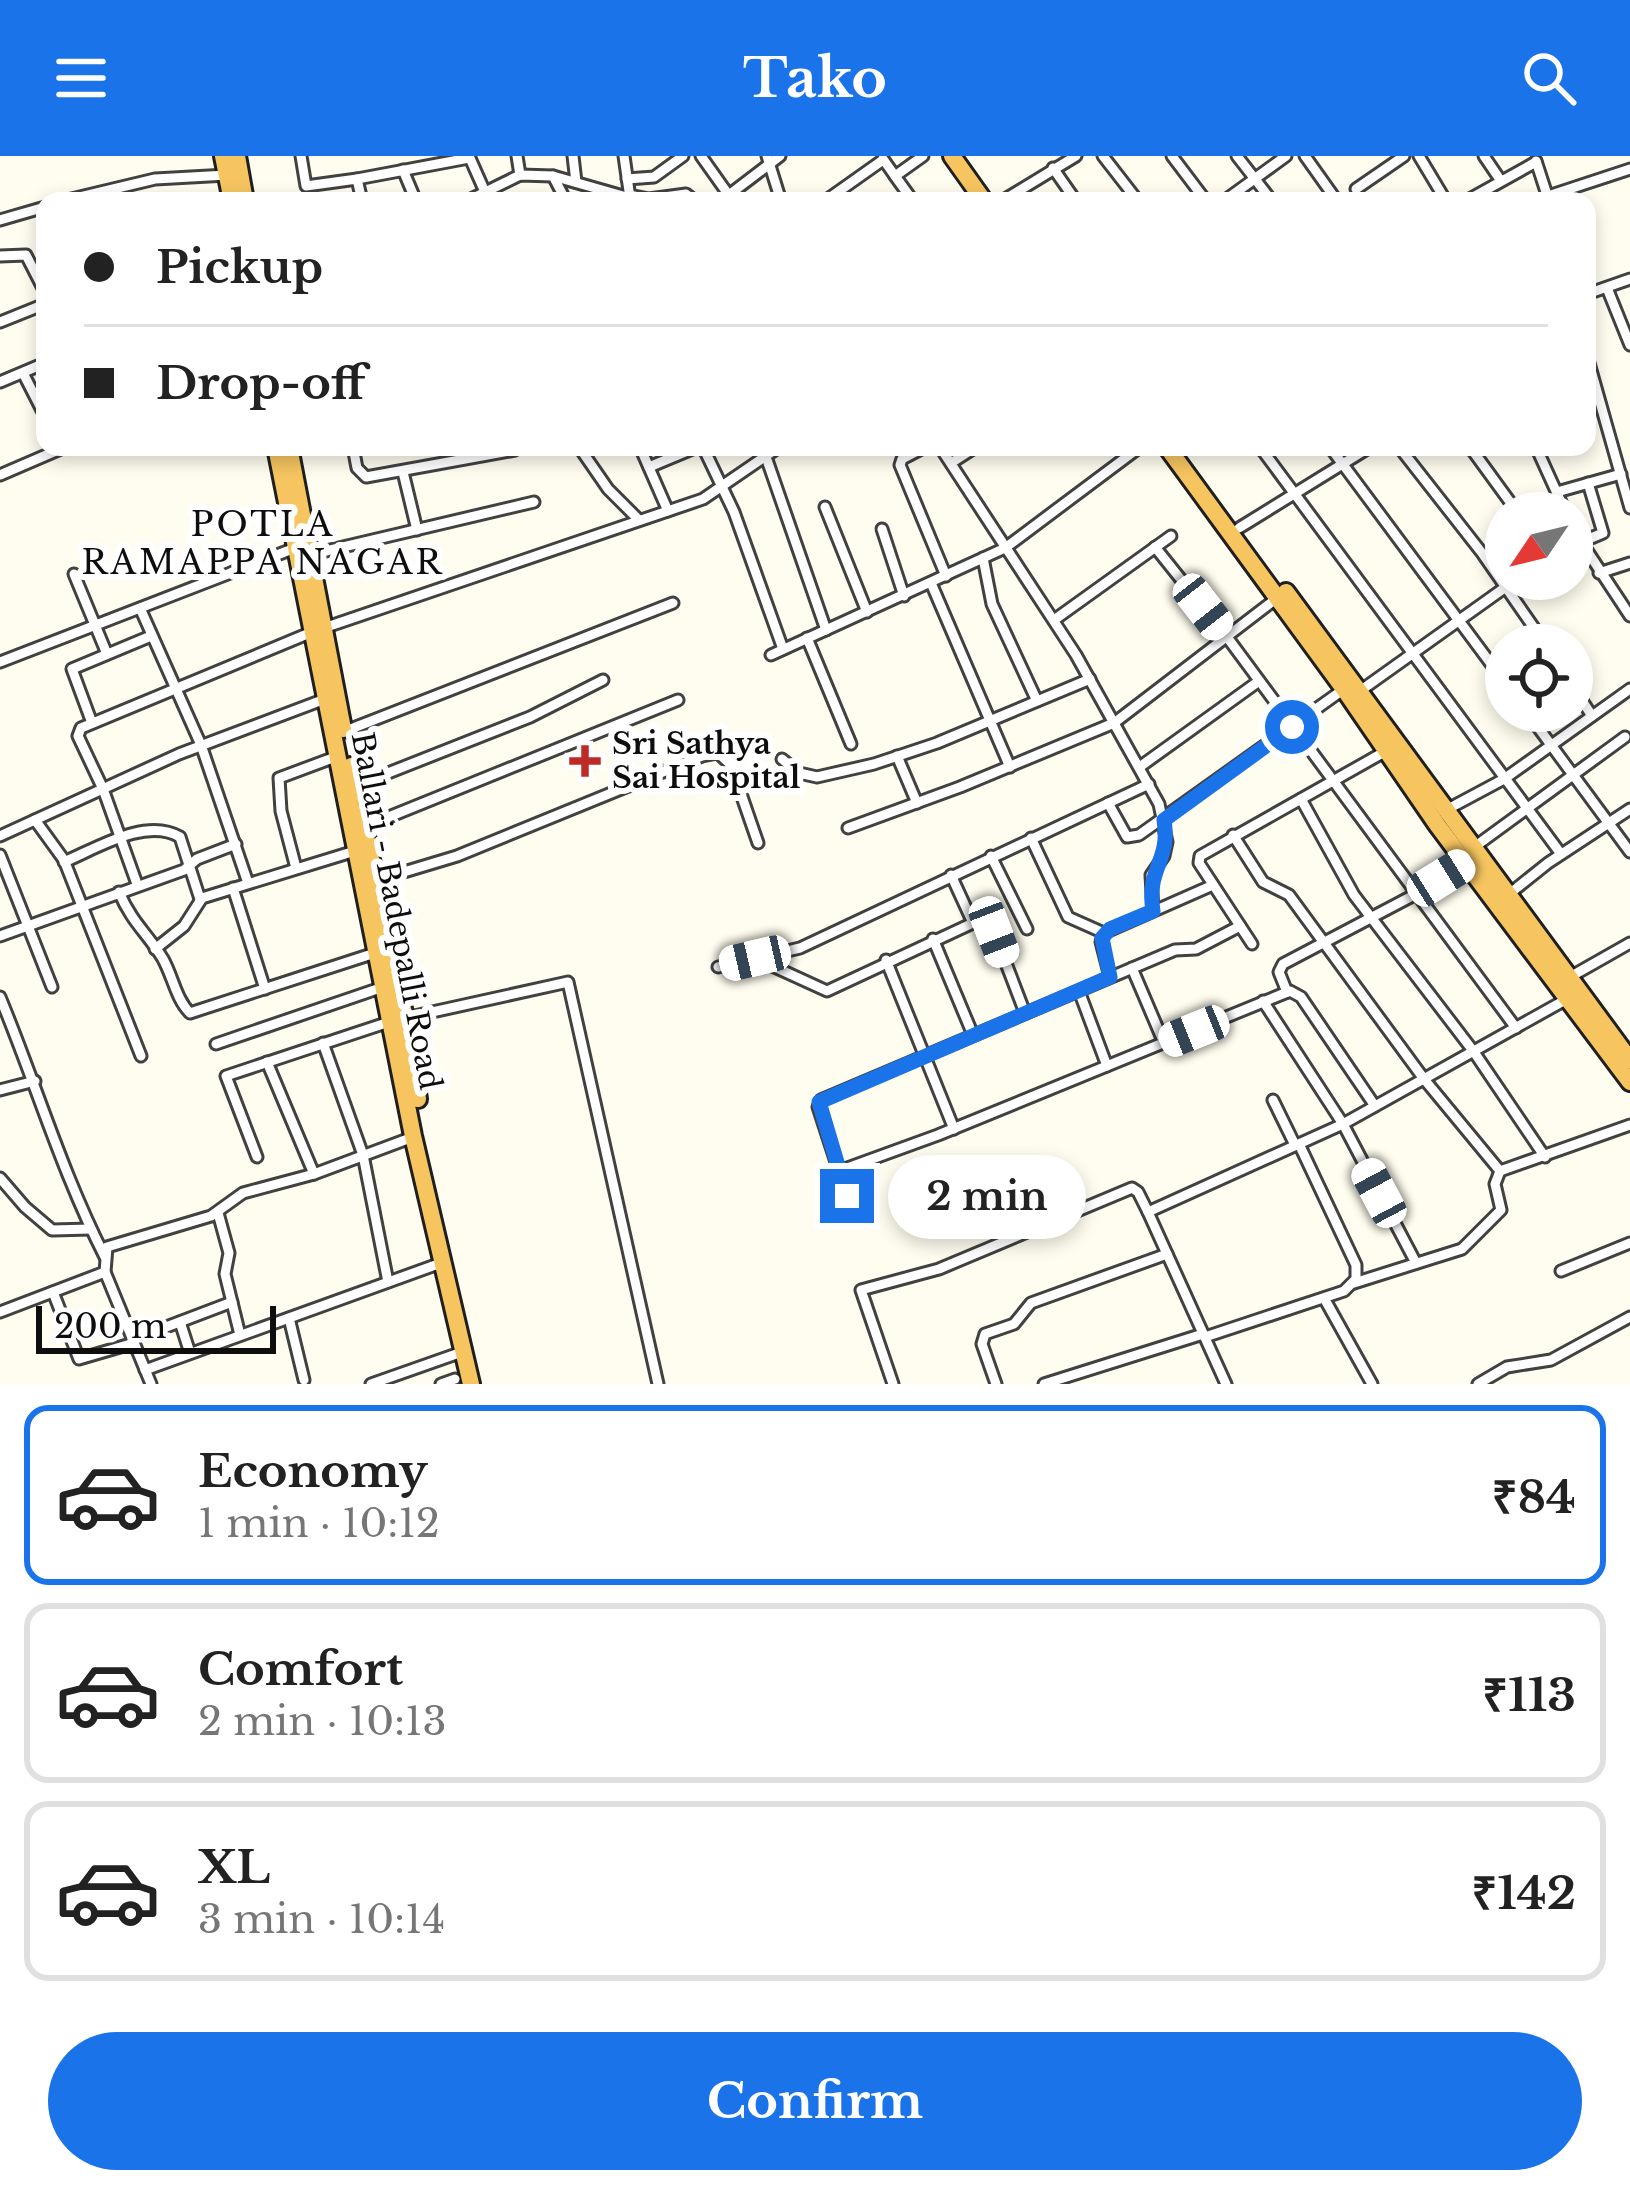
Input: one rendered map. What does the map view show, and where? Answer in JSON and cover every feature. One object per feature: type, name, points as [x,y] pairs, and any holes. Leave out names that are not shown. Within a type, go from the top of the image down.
[{"type":"highway","points":[[237,156],[243,192]]},
{"type":"highway","points":[[952,156],[978,192]]},
{"type":"highway","points":[[964,156],[992,192]]},
{"type":"highway","name":"Ballari - Badepalli Road","points":[[278,456],[364,827],[469,1382]]},
{"type":"highway","name":"Ballari - Badepalli Road","points":[[290,456],[302,551]]},
{"type":"highway","points":[[1173,456],[1446,810],[1469,855],[1508,895],[1630,1060]]},
{"type":"highway","points":[[1185,456],[1282,594]]},
{"type":"highway","name":"Ballari - Badepalli Road","points":[[318,630],[325,699],[355,851],[386,986],[399,1019],[413,1136],[469,1382]]},
{"type":"highway","points":[[1352,690],[1386,751],[1469,855],[1630,1082]]},
{"type":"street","points":[[301,156],[307,192]]},
{"type":"street","points":[[517,156],[520,175]]},
{"type":"street","points":[[573,156],[576,182]]},
{"type":"street","points":[[624,156],[629,192]]},
{"type":"street","points":[[627,178],[656,176],[683,156]]},
{"type":"street","points":[[701,156],[721,192]]},
{"type":"street","points":[[895,176],[923,156]]},
{"type":"street","points":[[1014,192],[1076,156]]},
{"type":"street","points":[[1103,156],[1131,192]]},
{"type":"street","points":[[1172,156],[1199,192]]},
{"type":"street","points":[[1237,156],[1264,192]]},
{"type":"street","points":[[1237,192],[1286,156]]},
{"type":"street","points":[[1305,156],[1331,192]]},
{"type":"street","points":[[1356,189],[1404,156]]},
{"type":"street","points":[[1419,156],[1441,192]]},
{"type":"street","points":[[1484,156],[1501,181]]},
{"type":"street","points":[[306,187],[403,170],[419,162],[469,157],[484,192]]},
{"type":"street","points":[[731,192],[772,157],[779,192]]},
{"type":"street","points":[[837,192],[882,158],[907,192]]},
{"type":"street","points":[[1482,192],[1535,159],[1547,192]]},
{"type":"street","points":[[101,192],[225,165]]},
{"type":"street","points":[[1053,168],[1070,192]]},
{"type":"street","points":[[1566,192],[1630,169]]},
{"type":"street","points":[[403,170],[412,192]]},
{"type":"street","points":[[496,192],[520,175],[553,176],[610,192]]},
{"type":"street","points":[[553,176],[561,192]]},
{"type":"street","points":[[357,179],[360,192]]},
{"type":"street","points":[[0,220],[36,210]]},
{"type":"street","points":[[0,256],[26,255],[36,271]]},
{"type":"street","points":[[1596,292],[1630,279]]},
{"type":"street","points":[[1607,288],[1630,345]]},
{"type":"street","points":[[0,322],[36,308]]},
{"type":"street","points":[[0,382],[36,368]]},
{"type":"street","points":[[23,373],[36,392]]},
{"type":"street","points":[[1596,387],[1630,508]]},
{"type":"street","points":[[0,476],[45,456]]},
{"type":"street","points":[[356,456],[363,476],[484,456]]},
{"type":"street","points":[[585,456],[638,519]]},
{"type":"street","points":[[644,456],[668,512]]},
{"type":"street","points":[[649,467],[677,456]]},
{"type":"street","points":[[705,456],[721,486],[783,649]]},
{"type":"street","points":[[137,884],[78,736],[81,728],[318,630],[703,499],[763,456]]},
{"type":"street","points":[[768,456],[826,630]]},
{"type":"street","points":[[908,456],[900,464],[946,576]]},
{"type":"street","points":[[947,456],[1142,766],[1164,820],[1166,850],[1150,880],[1153,911]]},
{"type":"street","points":[[952,463],[962,456]]},
{"type":"street","points":[[771,655],[1006,546],[1128,456]]},
{"type":"street","points":[[1266,456],[1562,854]]},
{"type":"street","points":[[1337,456],[1485,656]]},
{"type":"street","points":[[1239,529],[1354,456]]},
{"type":"street","points":[[1406,456],[1485,558]]},
{"type":"street","points":[[1477,456],[1503,492]]},
{"type":"street","points":[[1539,456],[1557,492],[1621,474]]},
{"type":"street","points":[[403,472],[417,530]]},
{"type":"street","points":[[1588,483],[1591,492]]},
{"type":"street","points":[[1593,499],[1603,531],[1593,534]]},
{"type":"street","points":[[0,662],[302,551],[534,502]]},
{"type":"street","points":[[825,507],[867,612]]},
{"type":"street","points":[[882,529],[904,596]]},
{"type":"street","points":[[1054,620],[1171,536]]},
{"type":"street","points":[[1155,547],[1516,1028]]},
{"type":"street","points":[[983,558],[992,604],[1036,701]]},
{"type":"street","points":[[1599,573],[1630,563]]},
{"type":"street","points":[[1593,564],[1630,616]]},
{"type":"street","points":[[74,574],[106,654]]},
{"type":"street","points":[[932,583],[1010,767]]},
{"type":"street","points":[[848,828],[1114,723],[1282,594]]},
{"type":"street","points":[[1108,803],[1128,838],[1164,820],[1292,727],[1413,655],[1490,600]]},
{"type":"street","points":[[344,732],[674,603]]},
{"type":"street","points":[[140,608],[201,746],[248,883]]},
{"type":"street","points":[[92,723],[71,669],[151,636]]},
{"type":"street","points":[[807,638],[850,744]]},
{"type":"street","points":[[782,759],[794,770],[817,777],[897,756],[1090,679]]},
{"type":"street","points":[[355,786],[530,718],[603,680]]},
{"type":"street","points":[[1142,766],[1259,681]]},
{"type":"street","points":[[1593,715],[1630,689]]},
{"type":"street","points":[[0,836],[201,746],[325,699]]},
{"type":"street","points":[[364,827],[678,700]]},
{"type":"street","points":[[1541,732],[1630,852]]},
{"type":"street","points":[[1446,810],[1504,779],[1570,732]]},
{"type":"street","points":[[1287,992],[1280,967],[1416,894],[1625,737]]},
{"type":"street","points":[[1252,944],[1198,859],[1386,751]]},
{"type":"street","points":[[374,881],[458,856],[718,753],[731,765],[758,843]]},
{"type":"street","points":[[296,868],[280,811],[280,778],[338,756]]},
{"type":"street","points":[[897,756],[917,803]]},
{"type":"street","points":[[718,967],[800,948],[1149,784]]},
{"type":"street","points":[[1301,799],[1332,862],[1474,1052],[1545,1157]]},
{"type":"street","points":[[1508,895],[1630,809]]},
{"type":"street","points":[[35,820],[64,862],[141,1056]]},
{"type":"street","points":[[64,862],[121,838],[154,830],[177,834],[200,899]]},
{"type":"street","points":[[1233,835],[1260,879],[1287,892],[1424,1079],[1500,1171]]},
{"type":"street","points":[[1031,838],[1068,917],[1104,933]]},
{"type":"street","points":[[0,937],[190,866],[236,844]]},
{"type":"street","points":[[155,949],[184,926],[200,899],[355,851]]},
{"type":"street","points":[[0,855],[52,987]]},
{"type":"street","points":[[991,856],[1027,928]]},
{"type":"street","points":[[755,958],[826,991],[973,922],[951,875]]},
{"type":"street","points":[[1110,977],[1101,942],[1104,933],[1213,885]]},
{"type":"street","points":[[233,888],[266,989]]},
{"type":"street","points":[[119,892],[190,1013],[378,952]]},
{"type":"street","points":[[847,1196],[819,1102],[1180,948],[1196,950],[1240,926]]},
{"type":"street","points":[[994,932],[1025,1013]]},
{"type":"street","points":[[933,939],[973,1035]]},
{"type":"street","points":[[1570,977],[1630,943]]},
{"type":"street","points":[[886,960],[953,1129]]},
{"type":"street","points":[[1132,968],[1164,1043]]},
{"type":"street","points":[[257,1157],[225,1079],[399,1019],[568,982],[658,1384]]},
{"type":"street","points":[[216,1044],[386,986]]},
{"type":"street","points":[[1079,991],[1107,1066]]},
{"type":"street","points":[[839,1172],[1287,992],[1301,997],[1375,1106]]},
{"type":"street","points":[[0,997],[62,1168],[105,1257]]},
{"type":"street","points":[[1148,1211],[1342,1124],[1568,999]]},
{"type":"street","points":[[1263,1001],[1342,1124],[1416,1263]]},
{"type":"street","points":[[323,1043],[363,1155],[388,1282]]},
{"type":"street","points":[[267,1062],[314,1174]]},
{"type":"street","points":[[0,1090],[34,1081]]},
{"type":"street","points":[[1273,1100],[1357,1265],[1354,1283]]},
{"type":"street","points":[[1044,1384],[1344,1292],[1354,1283],[1465,1246],[1498,1214],[1501,1207],[1495,1180],[1500,1171],[1630,1124]]},
{"type":"street","points":[[151,1384],[105,1272],[106,1247],[218,1213],[243,1193],[314,1174],[413,1136]]},
{"type":"street","points":[[0,1178],[52,1230],[92,1229]]},
{"type":"street","points":[[892,1384],[861,1290],[939,1269],[1128,1189],[1136,1190],[1148,1211],[1226,1384]]},
{"type":"street","points":[[218,1213],[230,1258],[225,1274],[240,1335]]},
{"type":"street","points":[[1562,1270],[1630,1243]]},
{"type":"street","points":[[995,1384],[982,1344],[985,1334],[1014,1324],[1031,1303],[1167,1254]]},
{"type":"street","points":[[146,1370],[442,1262]]},
{"type":"street","points":[[0,1312],[105,1272]]},
{"type":"street","points":[[52,1292],[80,1359],[134,1342]]},
{"type":"street","points":[[1324,1298],[1372,1384]]},
{"type":"street","points":[[153,1332],[232,1303]]},
{"type":"street","points":[[1478,1384],[1507,1367],[1551,1360],[1630,1317]]},
{"type":"street","points":[[289,1318],[304,1380]]},
{"type":"street","points":[[180,1322],[190,1353]]},
{"type":"street","points":[[371,1384],[464,1351]]},
{"type":"street","points":[[441,1384],[469,1382]]},
{"type":"place","name":"Sri Sathya Sai Hospital","points":[[585,761]]},
{"type":"district","name":"POTLA RAMAPPA NAGAR","points":[[263,543]]},
{"type":"route","points":[[847,1196],[819,1102],[1110,977],[1102,938],[1110,929],[1153,911],[1150,880],[1166,850],[1164,820],[1292,727]]}]
